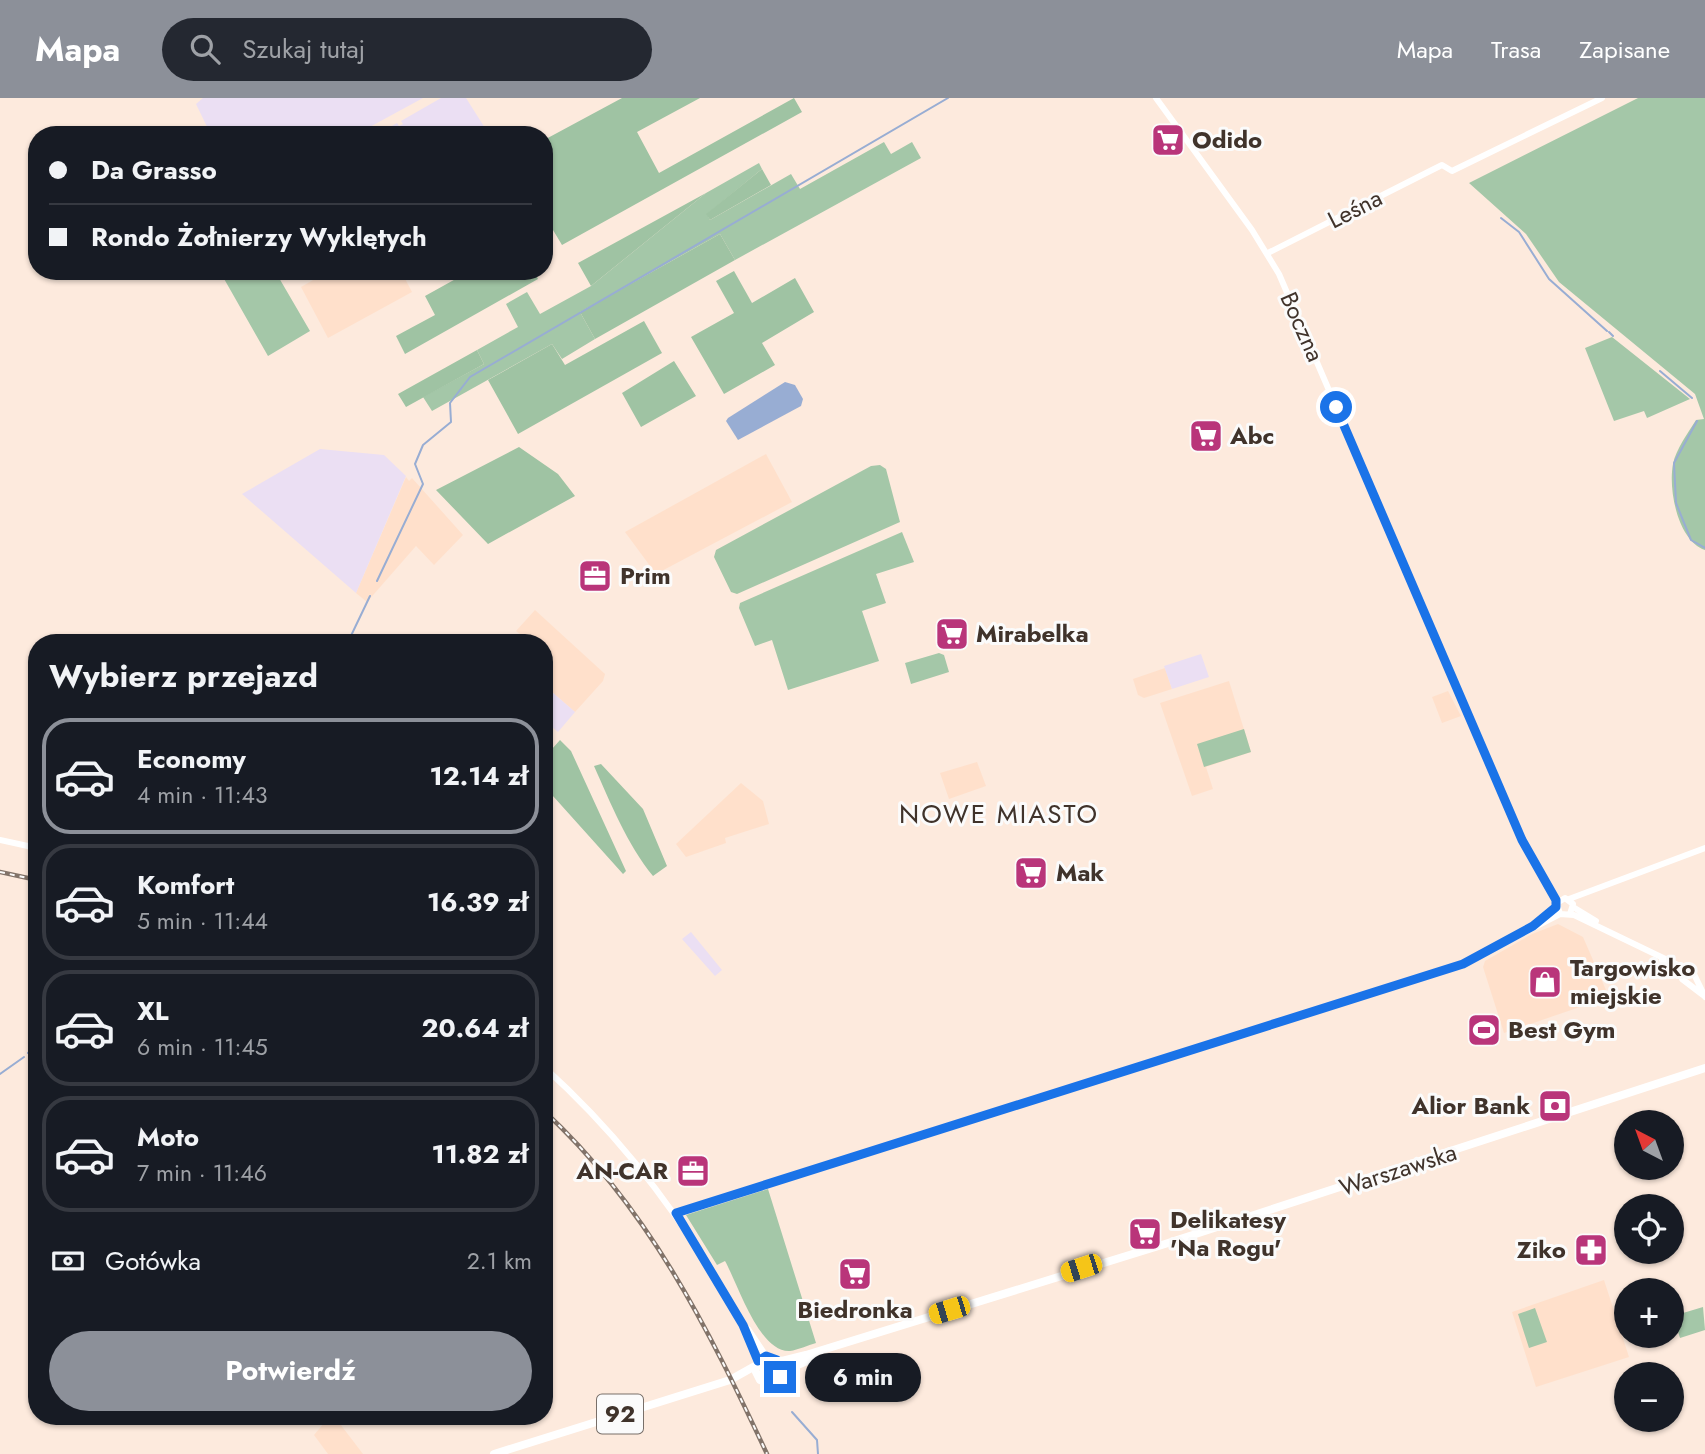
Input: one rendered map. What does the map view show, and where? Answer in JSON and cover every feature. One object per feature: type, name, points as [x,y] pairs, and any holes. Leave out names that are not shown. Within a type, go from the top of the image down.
[{"type":"main road","name":"Warszawska","points":[[781,1372],[806,1360],[1705,1068]]},
{"type":"main road","name":"Warszawska","points":[[777,1360],[790,1359],[1089,1268]]},
{"type":"main road","points":[[908,1323],[920,1324]]},
{"type":"main road","points":[[766,1356],[777,1360],[781,1372]]},
{"type":"main road","name":"92","points":[[494,1454],[730,1380],[766,1356]]},
{"type":"main road","points":[[756,1364],[758,1379]]},
{"type":"main road","name":"92","points":[[509,1454],[737,1382],[758,1379],[772,1383],[781,1372]]},
{"type":"street","name":"Boczna","points":[[1156,98],[1268,253],[1524,844],[1547,884],[1565,906],[1683,971]]},
{"type":"street","name":"Leśna","points":[[1268,253],[1442,165],[1452,171],[1602,98]]},
{"type":"street","points":[[0,839],[28,846]]},
{"type":"street","points":[[676,1213],[1472,961],[1583,894],[1705,848]]},
{"type":"street","points":[[1692,979],[1682,979],[1683,971],[1693,970],[1692,979],[1705,996]]},
{"type":"street","points":[[553,1076],[610,1132],[676,1213],[743,1325],[766,1356]]},
{"type":"street","points":[[743,1325],[756,1364]]},
{"type":"shaded area","points":[[203,98],[423,98],[372,126],[207,126],[196,104]]},
{"type":"shaded area","points":[[441,98],[466,98],[484,126],[399,126],[403,124],[401,121]]},
{"type":"shaded area","points":[[313,280],[406,280],[412,292],[328,338],[301,287]]},
{"type":"shaded area","points":[[320,449],[384,455],[406,476],[356,593],[242,494]]},
{"type":"shaded area","points":[[766,454],[792,502],[656,574],[625,532]]},
{"type":"shaded area","points":[[406,477],[409,481],[412,478],[463,535],[434,565],[416,546],[367,602],[356,593]]},
{"type":"shaded area","points":[[535,610],[605,674],[603,681],[575,712],[553,693],[553,634],[520,634],[516,631]]},
{"type":"shaded area","points":[[1201,654],[1209,677],[1172,689],[1164,666]]},
{"type":"shaded area","points":[[1165,668],[1172,689],[1144,698],[1138,695],[1133,679]]},
{"type":"shaded area","points":[[1229,681],[1251,752],[1206,767],[1213,789],[1192,796],[1160,703]]},
{"type":"shaded area","points":[[1448,691],[1461,716],[1442,723],[1432,697]]},
{"type":"shaded area","points":[[553,693],[575,712],[558,732],[553,728]]},
{"type":"shaded area","points":[[977,762],[986,786],[949,799],[940,773]]},
{"type":"shaded area","points":[[741,783],[763,801],[769,824],[725,838],[726,843],[686,857],[676,844]]},
{"type":"shaded area","name":"Targowisko miejskie","points":[[1558,924],[1583,937],[1609,997],[1504,1033],[1483,967],[1485,961],[1532,934]]},
{"type":"shaded area","points":[[691,932],[722,970],[715,976],[682,939]]},
{"type":"shaded area","points":[[1604,1280],[1614,1311],[1614,1348],[1626,1348],[1629,1357],[1536,1387],[1512,1312]]},
{"type":"shaded area","points":[[322,1425],[341,1425],[363,1454],[328,1454],[314,1435]]},
{"type":"green space","points":[[622,98],[700,98],[637,132],[659,173],[794,98],[802,112],[562,245],[553,230],[553,135]]},
{"type":"green space","points":[[1638,98],[1705,98],[1705,550],[1696,545],[1682,526],[1672,487],[1673,464],[1677,453],[1696,420],[1704,419],[1695,394],[1559,282],[1526,234],[1469,183]]},
{"type":"green space","points":[[884,142],[891,154],[912,142],[921,158],[735,260],[720,234],[580,312],[595,339],[562,359],[552,344],[432,411],[423,397],[484,364],[477,350],[518,327],[506,304],[527,292],[540,314],[591,286],[706,193],[759,163],[762,169],[707,214],[710,220],[791,174],[800,189]]},
{"type":"green space","points":[[762,169],[771,185],[710,220],[706,214]]},
{"type":"green space","points":[[706,193],[591,286],[578,263]]},
{"type":"green space","points":[[720,234],[735,260],[595,339],[580,312]]},
{"type":"green space","points":[[734,271],[752,303],[795,278],[814,312],[762,343],[775,365],[724,394],[691,337],[734,313],[716,281]]},
{"type":"green space","points":[[225,280],[280,280],[310,331],[268,356]]},
{"type":"green space","points":[[454,280],[536,280],[405,354],[396,336],[435,315],[425,296]]},
{"type":"green space","points":[[644,321],[662,353],[518,434],[488,380],[552,344],[565,365]]},
{"type":"green space","points":[[1612,337],[1690,399],[1647,418],[1644,411],[1614,421],[1585,348]]},
{"type":"green space","points":[[477,350],[484,364],[406,407],[398,394]]},
{"type":"green space","points":[[674,361],[696,396],[641,427],[622,393]]},
{"type":"green space","points":[[519,447],[558,474],[575,496],[488,544],[436,490]]},
{"type":"green space","points":[[880,465],[886,469],[900,522],[737,594],[731,592],[714,557],[716,550],[871,466]]},
{"type":"green space","points":[[902,532],[914,562],[876,574],[886,603],[862,611],[879,661],[788,690],[772,640],[755,646],[739,608],[740,603]]},
{"type":"green space","points":[[939,653],[944,655],[949,672],[911,684],[905,663]]},
{"type":"green space","points":[[1244,729],[1251,752],[1204,767],[1197,744]]},
{"type":"green space","points":[[560,740],[571,751],[626,871],[623,874],[553,796],[553,748]]},
{"type":"green space","points":[[601,764],[643,809],[667,866],[653,876],[635,851],[613,809],[594,766]]},
{"type":"green space","points":[[768,1189],[816,1343],[790,1351],[779,1349],[759,1329],[725,1261],[717,1265],[686,1215]]},
{"type":"green space","points":[[1703,1307],[1705,1330],[1684,1337],[1684,1313]]},
{"type":"green space","points":[[1535,1308],[1547,1342],[1529,1348],[1518,1314]]},
{"type":"water","points":[[785,382],[795,385],[803,399],[801,406],[738,440],[726,421],[728,418]]},
{"type":"waterway","points":[[377,581],[423,484],[415,464],[423,445],[451,422],[450,403],[470,377],[948,98]]},
{"type":"waterway","points":[[1501,218],[1519,232],[1549,279],[1607,331]]},
{"type":"waterway","points":[[1609,332],[1613,336]]},
{"type":"waterway","points":[[1660,371],[1692,398]]},
{"type":"waterway","points":[[1697,421],[1674,463],[1676,503],[1691,540],[1705,548]]},
{"type":"waterway","points":[[352,634],[370,596]]},
{"type":"waterway","points":[[0,1074],[24,1057]]},
{"type":"waterway","points":[[792,1412],[817,1440],[818,1454]]},
{"type":"railway","points":[[0,872],[28,878]]},
{"type":"railway","points":[[553,1120],[581,1148],[645,1228],[698,1315],[767,1454]]},
{"type":"place","name":"Odido","points":[[1168,140]]},
{"type":"place","name":"Abc","points":[[1206,436]]},
{"type":"place","name":"Prim","points":[[595,576]]},
{"type":"place","name":"Mirabelka","points":[[952,634]]},
{"type":"place","name":"Mak","points":[[1031,873]]},
{"type":"place","name":"Targowisko miejskie","points":[[1545,982]]},
{"type":"place","name":"Best Gym","points":[[1484,1030]]},
{"type":"place","name":"Alior Bank","points":[[1555,1106]]},
{"type":"place","name":"AN-CAR","points":[[693,1171]]},
{"type":"place","name":"Delikatesy 'Na Rogu'","points":[[1145,1234]]},
{"type":"place","name":"Ziko","points":[[1591,1250]]},
{"type":"place","name":"Biedronka","points":[[855,1274]]},
{"type":"district","name":"NOWE MIASTO","points":[[999,814]]},
{"type":"route","points":[[780,1377],[781,1366],[774,1357],[762,1357],[758,1361],[743,1325],[676,1213],[870,1154],[1472,961],[1533,926],[1556,907],[1556,900],[1522,840],[1336,407]]}]
